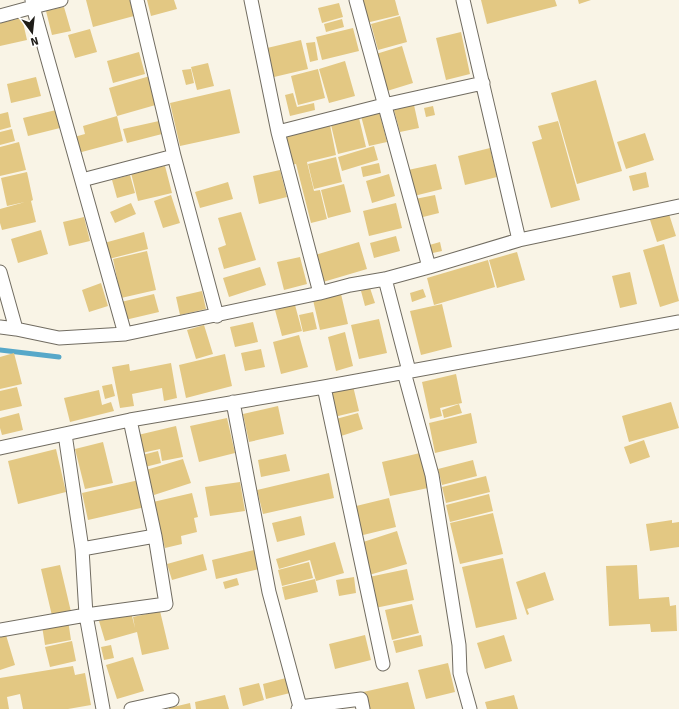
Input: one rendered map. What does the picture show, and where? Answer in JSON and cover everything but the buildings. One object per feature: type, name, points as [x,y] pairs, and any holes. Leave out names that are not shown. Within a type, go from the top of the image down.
[{"type":"street","points":[[0,16],[33,3],[61,0]]},
{"type":"street","points":[[137,0],[174,156],[216,316]]},
{"type":"street","points":[[251,0],[278,132],[320,293]]},
{"type":"street","points":[[356,0],[429,267]]},
{"type":"street","points":[[463,0],[519,240]]},
{"type":"street","points":[[33,3],[125,334]]},
{"type":"street","points":[[278,132],[384,105],[483,83]]},
{"type":"street","points":[[82,180],[174,156]]},
{"type":"street","points":[[0,327],[16,328],[59,338],[125,334],[216,316],[350,285],[385,279],[519,240],[679,206]]},
{"type":"street","points":[[0,272],[16,328]]},
{"type":"street","points":[[385,279],[432,475],[459,645],[460,674],[470,709]]},
{"type":"street","points":[[0,448],[130,420],[324,387],[679,322]]},
{"type":"street","points":[[324,387],[383,664]]},
{"type":"street","points":[[233,402],[269,592],[299,708],[361,699],[363,709]]},
{"type":"street","points":[[0,630],[86,615],[166,604],[155,536],[130,420]]},
{"type":"street","points":[[65,434],[82,549],[86,615],[103,709]]},
{"type":"street","points":[[82,549],[155,536]]},
{"type":"street","points":[[131,709],[172,700]]},
{"type":"waterway","points":[[0,350],[59,357]]}]
